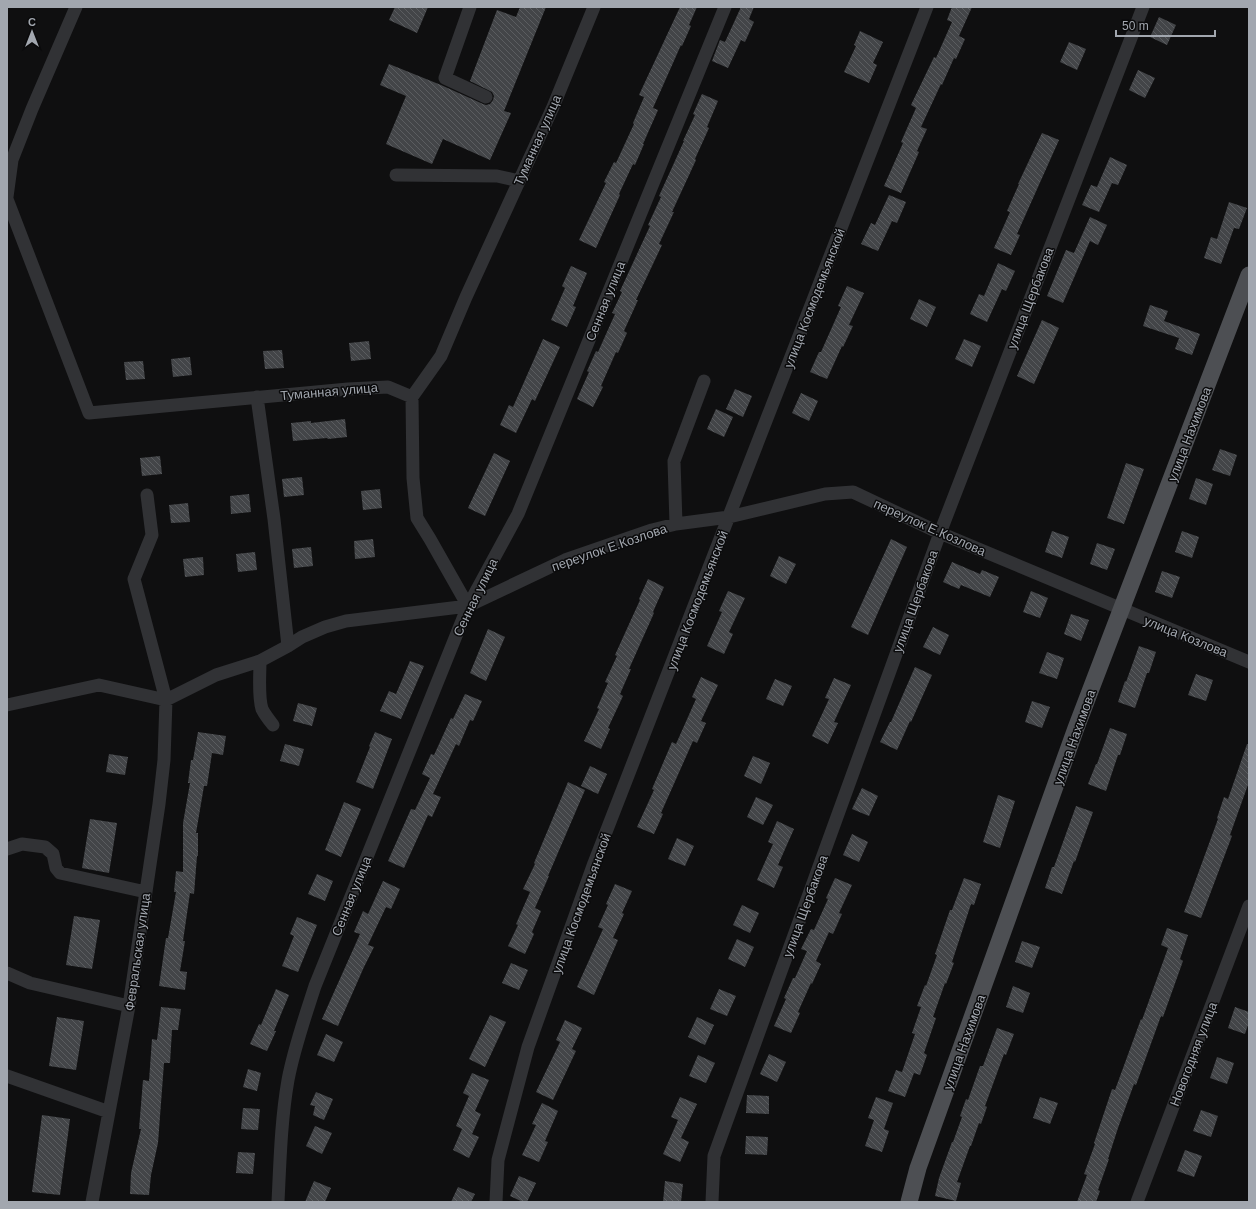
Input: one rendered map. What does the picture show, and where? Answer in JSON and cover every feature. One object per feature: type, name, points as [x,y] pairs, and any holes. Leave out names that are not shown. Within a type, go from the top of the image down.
[{"type":"main road","name":"улица Нахимова","points":[[909,1202],[918,1168],[1076,728],[1249,275]]},
{"type":"street","name":"Туманная улица","points":[[76,7],[32,109],[12,160],[7,198],[89,412],[348,389],[388,387],[412,397],[441,356],[553,107],[594,7]]},
{"type":"street","points":[[470,7],[445,78],[486,96]]},
{"type":"street","name":"Сенная улица","points":[[278,1202],[283,1120],[288,1080],[293,1055],[315,986],[468,606],[518,514],[725,7]]},
{"type":"street","name":"улица Космодемьянской","points":[[496,1202],[498,1160],[528,1047],[594,863],[730,517],[927,7]]},
{"type":"street","name":"улица Щербакова","points":[[712,1202],[714,1156],[940,533],[1143,7]]},
{"type":"street","points":[[396,175],[497,176],[519,180]]},
{"type":"street","points":[[676,524],[674,461],[704,381]]},
{"type":"street","points":[[257,397],[274,519],[288,646]]},
{"type":"street","points":[[412,397],[413,478],[417,518],[468,606]]},
{"type":"street","name":"переулок Е.Козлова","points":[[166,700],[216,675],[260,661],[302,637],[325,627],[346,621],[468,606],[565,560],[652,530],[676,524],[730,517],[825,494],[853,492],[940,533],[1122,609]]},
{"type":"street","name":"Февральская улица","points":[[92,1202],[129,1006],[164,760],[166,700],[134,579],[152,536],[147,495]]},
{"type":"street","name":"улица Козлова","points":[[1122,609],[1249,662]]},
{"type":"street","points":[[260,661],[261,702],[266,717],[273,725]]},
{"type":"street","points":[[7,705],[99,685],[166,700]]},
{"type":"street","points":[[7,849],[22,844],[45,847],[53,854],[56,868],[60,873],[146,892]]},
{"type":"street","name":"Новогодняя улица","points":[[1137,1202],[1249,906]]},
{"type":"street","points":[[7,973],[30,983],[129,1006]]},
{"type":"street","points":[[7,1076],[109,1112]]},
{"type":"building","points":[[395,7],[428,7],[417,33],[389,20]]},
{"type":"building","points":[[520,7],[546,7],[504,111],[511,113],[490,160],[443,139],[432,164],[386,144],[406,96],[380,85],[389,64],[483,104],[490,104],[494,96],[492,92],[470,81],[497,10],[516,17]]},
{"type":"building","points":[[680,7],[697,7],[689,25],[691,26],[653,108],[658,110],[644,144],[635,165],[633,164],[619,194],[620,195],[596,248],[579,240],[606,183],[604,182],[614,162],[616,163],[634,124],[633,123],[644,97],[639,95]]},
{"type":"building","points":[[741,7],[754,7],[749,19],[754,22],[745,42],[741,40],[728,68],[712,61],[720,40],[725,42]]},
{"type":"building","points":[[952,7],[972,7],[959,36],[965,39],[956,59],[954,58],[942,85],[941,84],[921,127],[927,129],[917,151],[919,152],[901,193],[884,186],[903,143],[901,142],[916,108],[911,105],[934,57],[936,58],[952,22],[947,20]]},
{"type":"building","points":[[1159,17],[1176,25],[1167,45],[1150,37]]},
{"type":"building","points":[[860,31],[883,42],[873,63],[877,65],[869,83],[844,72],[856,46],[854,45]]},
{"type":"building","points":[[1069,42],[1086,49],[1077,70],[1060,62]]},
{"type":"building","points":[[1138,70],[1155,78],[1145,98],[1129,90]]},
{"type":"building","points":[[702,94],[718,101],[707,127],[709,128],[659,244],[662,245],[636,300],[638,300],[624,331],[627,333],[618,353],[616,352],[601,386],[603,387],[593,407],[577,399],[589,372],[587,371],[596,351],[598,352],[615,314],[612,313],[622,292],[620,291],[650,226],[648,225],[661,197],[659,196],[695,115],[693,114]]},
{"type":"building","points":[[1042,133],[1059,140],[1017,234],[1020,235],[1011,255],[994,248],[1010,212],[1007,211],[1018,184]]},
{"type":"building","points":[[1110,157],[1127,165],[1118,185],[1112,183],[1099,212],[1082,205],[1091,185],[1097,187]]},
{"type":"building","points":[[889,195],[906,202],[897,223],[892,221],[878,251],[861,244],[871,223],[875,225]]},
{"type":"building","points":[[1229,202],[1247,208],[1239,229],[1234,228],[1221,264],[1204,258],[1211,237],[1217,239]]},
{"type":"building","points":[[1090,217],[1107,225],[1098,245],[1090,241],[1063,303],[1047,296],[1066,250],[1074,253]]},
{"type":"building","points":[[998,263],[1015,271],[1006,291],[1002,289],[987,322],[970,314],[979,294],[984,296]]},
{"type":"building","points":[[571,266],[587,273],[573,306],[576,307],[567,327],[551,320],[565,288],[562,286]]},
{"type":"building","points":[[847,286],[864,293],[849,325],[853,326],[827,379],[810,372],[819,352],[821,352],[841,307],[838,306]]},
{"type":"building","points":[[919,299],[936,307],[927,327],[910,319]]},
{"type":"building","points":[[1150,305],[1168,311],[1164,321],[1200,334],[1192,355],[1175,349],[1179,338],[1143,326]]},
{"type":"building","points":[[1042,320],[1059,328],[1034,384],[1017,376]]},
{"type":"building","points":[[543,339],[560,347],[535,401],[532,399],[516,433],[500,425],[509,405],[513,407]]},
{"type":"building","points":[[964,339],[981,346],[972,367],[955,359]]},
{"type":"building","points":[[369,341],[371,359],[351,361],[349,343]]},
{"type":"building","points":[[282,350],[284,368],[265,369],[263,351]]},
{"type":"building","points":[[190,357],[192,375],[173,377],[171,359]]},
{"type":"building","points":[[143,361],[145,379],[126,380],[124,362]]},
{"type":"building","points":[[735,389],[752,396],[743,417],[726,409]]},
{"type":"building","points":[[801,393],[818,401],[809,421],[792,413]]},
{"type":"building","points":[[716,409],[733,417],[724,437],[707,429]]},
{"type":"building","points":[[345,419],[347,437],[293,441],[291,423],[311,421],[311,423]]},
{"type":"building","points":[[1220,449],[1237,455],[1230,476],[1212,470]]},
{"type":"building","points":[[494,453],[510,461],[485,516],[468,508]]},
{"type":"building","points":[[160,456],[162,474],[142,476],[140,458]]},
{"type":"building","points":[[1126,463],[1144,469],[1124,524],[1107,518]]},
{"type":"building","points":[[302,477],[304,495],[284,497],[282,479]]},
{"type":"building","points":[[1196,478],[1213,484],[1206,505],[1189,499]]},
{"type":"building","points":[[380,489],[382,508],[363,510],[361,491]]},
{"type":"building","points":[[249,494],[251,512],[231,514],[230,496]]},
{"type":"building","points":[[188,503],[190,522],[171,523],[169,505]]},
{"type":"building","points":[[1052,531],[1069,537],[1062,558],[1045,552]]},
{"type":"building","points":[[1182,531],[1199,537],[1192,558],[1175,552]]},
{"type":"building","points":[[373,539],[375,557],[355,559],[354,541]]},
{"type":"building","points":[[891,539],[907,547],[868,635],[851,627]]},
{"type":"building","points":[[1097,543],[1115,549],[1107,570],[1090,564]]},
{"type":"building","points":[[311,547],[313,566],[294,568],[292,549]]},
{"type":"building","points":[[255,552],[257,570],[238,572],[236,554]]},
{"type":"building","points":[[779,556],[796,564],[786,584],[770,576]]},
{"type":"building","points":[[203,557],[204,575],[185,577],[183,559]]},
{"type":"building","points":[[952,562],[980,574],[982,570],[999,577],[990,597],[961,585],[959,589],[943,582]]},
{"type":"building","points":[[1162,571],[1180,577],[1172,598],[1155,592]]},
{"type":"building","points":[[648,579],[664,587],[629,669],[631,669],[620,694],[623,696],[608,728],[610,729],[601,749],[584,741],[599,709],[597,708],[608,683],[605,682],[617,656],[615,655]]},
{"type":"building","points":[[728,591],[745,598],[729,632],[733,634],[724,654],[707,646],[722,612],[719,611]]},
{"type":"building","points":[[1031,591],[1048,598],[1040,618],[1023,612]]},
{"type":"building","points":[[1071,614],[1089,620],[1081,641],[1064,634]]},
{"type":"building","points":[[933,627],[949,635],[940,655],[923,647]]},
{"type":"building","points":[[488,629],[505,637],[486,681],[470,673]]},
{"type":"building","points":[[1139,646],[1156,652],[1135,708],[1118,702]]},
{"type":"building","points":[[1047,652],[1064,658],[1057,679],[1039,673]]},
{"type":"building","points":[[410,661],[424,666],[401,719],[380,711],[389,691],[396,694]]},
{"type":"building","points":[[915,667],[932,675],[897,750],[880,742],[891,722]]},
{"type":"building","points":[[1196,674],[1213,680],[1206,701],[1188,695]]},
{"type":"building","points":[[701,677],[718,685],[701,721],[706,723],[697,743],[693,741],[661,813],[663,814],[654,834],[637,827],[654,790],[652,789],[672,742],[676,744],[696,699],[692,697]]},
{"type":"building","points":[[834,678],[851,685],[834,722],[838,723],[828,744],[812,736],[829,699],[825,698]]},
{"type":"building","points":[[775,679],[792,686],[783,706],[766,699]]},
{"type":"building","points":[[465,694],[482,701],[473,721],[470,720],[459,746],[456,744],[433,794],[441,797],[432,817],[428,815],[404,868],[388,861],[411,809],[415,810],[430,778],[422,774],[431,754],[434,755],[451,718],[453,719]]},
{"type":"building","points":[[1032,701],[1050,707],[1042,728],[1025,722]]},
{"type":"building","points":[[298,703],[317,708],[312,726],[293,721]]},
{"type":"building","points":[[1110,728],[1127,734],[1106,791],[1088,784]]},
{"type":"building","points":[[198,732],[226,736],[223,755],[212,753],[207,786],[204,786],[196,833],[198,833],[198,856],[194,894],[190,893],[180,971],[187,972],[185,990],[159,986],[166,938],[168,938],[176,892],[174,892],[176,871],[183,872],[183,823],[190,783],[188,783],[191,760],[193,760]]},
{"type":"building","points":[[375,732],[392,739],[373,789],[356,782]]},
{"type":"building","points":[[285,744],[304,749],[299,766],[280,761]]},
{"type":"building","points":[[1247,744],[1249,744],[1249,782],[1230,835],[1232,836],[1201,918],[1184,912],[1218,819],[1217,818],[1224,797],[1228,799]]},
{"type":"building","points":[[109,754],[128,757],[125,775],[106,772]]},
{"type":"building","points":[[753,756],[770,763],[761,784],[744,776]]},
{"type":"building","points":[[590,766],[607,774],[598,794],[581,786]]},
{"type":"building","points":[[568,782],[585,790],[535,908],[541,911],[532,932],[534,934],[525,954],[508,946],[518,925],[516,924],[530,892],[523,889],[535,864],[534,863]]},
{"type":"building","points":[[862,788],[878,796],[869,816],[852,809]]},
{"type":"building","points":[[998,795],[1015,801],[1000,848],[983,842]]},
{"type":"building","points":[[756,797],[773,805],[763,825],[747,817]]},
{"type":"building","points":[[344,802],[361,809],[341,857],[325,850]]},
{"type":"building","points":[[1076,806],[1093,812],[1062,894],[1045,888]]},
{"type":"building","points":[[90,819],[117,823],[109,873],[82,868]]},
{"type":"building","points":[[777,821],[794,829],[778,865],[783,867],[774,888],[757,880],[773,844],[768,842]]},
{"type":"building","points":[[852,834],[868,842],[859,862],[843,855]]},
{"type":"building","points":[[677,838],[694,846],[685,866],[668,859]]},
{"type":"building","points":[[317,874],[333,881],[325,901],[308,894]]},
{"type":"building","points":[[835,878],[852,885],[839,913],[842,914],[833,934],[829,932],[816,961],[821,964],[798,1012],[800,1013],[791,1033],[774,1026],[786,999],[784,998],[807,951],[801,949],[811,929],[814,930],[828,899],[826,898]]},
{"type":"building","points":[[964,878],[981,884],[974,905],[971,904],[952,962],[954,963],[933,1017],[936,1018],[924,1053],[927,1055],[920,1075],[914,1073],[905,1097],[888,1091],[896,1070],[902,1072],[915,1034],[912,1033],[921,1007],[917,1006],[937,955],[935,954],[950,910],[952,910]]},
{"type":"building","points":[[383,881],[400,889],[391,909],[386,907],[368,945],[374,947],[338,1026],[322,1019],[360,934],[354,932],[363,911],[368,914]]},
{"type":"building","points":[[615,884],[632,891],[622,913],[624,914],[613,938],[618,940],[594,995],[577,987],[603,929],[598,927],[608,905],[606,904]]},
{"type":"building","points":[[742,905],[759,913],[750,933],[733,925]]},
{"type":"building","points":[[74,916],[100,920],[92,969],[66,965]]},
{"type":"building","points":[[297,917],[317,925],[298,972],[282,966],[294,936],[290,934]]},
{"type":"building","points":[[1167,928],[1188,935],[1180,959],[1183,961],[1163,1017],[1161,1016],[1136,1085],[1134,1084],[1118,1128],[1098,1190],[1100,1191],[1096,1202],[1077,1202],[1087,1175],[1084,1174],[1112,1089],[1115,1090],[1168,948],[1161,945]]},
{"type":"building","points":[[737,939],[754,947],[745,967],[728,959]]},
{"type":"building","points":[[1022,941],[1040,947],[1032,968],[1015,962]]},
{"type":"building","points":[[511,963],[528,970],[519,990],[502,983]]},
{"type":"building","points":[[1013,986],[1030,993],[1023,1013],[1006,1007]]},
{"type":"building","points":[[276,989],[289,995],[267,1051],[250,1044],[259,1024],[261,1025]]},
{"type":"building","points":[[719,989],[736,996],[727,1016],[710,1009]]},
{"type":"building","points":[[161,1007],[181,1009],[178,1030],[172,1030],[170,1063],[164,1063],[158,1143],[151,1175],[149,1195],[130,1194],[131,1173],[141,1129],[139,1129],[143,1080],[149,1081],[152,1039],[157,1040]]},
{"type":"building","points":[[1235,1007],[1249,1012],[1249,1022],[1245,1034],[1228,1028]]},
{"type":"building","points":[[490,1015],[506,1022],[485,1067],[469,1059]]},
{"type":"building","points":[[57,1017],[84,1021],[76,1070],[49,1066]]},
{"type":"building","points":[[697,1017],[714,1025],[705,1045],[688,1037]]},
{"type":"building","points":[[565,1020],[582,1028],[572,1049],[576,1051],[553,1100],[536,1092],[560,1042],[556,1040]]},
{"type":"building","points":[[997,1028],[1014,1034],[1006,1055],[1004,1054],[985,1106],[987,1107],[981,1124],[979,1123],[957,1182],[961,1183],[956,1201],[935,1196],[939,1178],[962,1117],[960,1116],[966,1099],[968,1100],[980,1066],[983,1066]]},
{"type":"building","points":[[326,1034],[343,1042],[334,1062],[317,1055]]},
{"type":"building","points":[[769,1054],[786,1062],[777,1082],[760,1074]]},
{"type":"building","points":[[698,1055],[715,1063],[706,1083],[689,1076]]},
{"type":"building","points":[[1217,1057],[1234,1063],[1227,1084],[1210,1078]]},
{"type":"building","points":[[248,1069],[261,1073],[257,1091],[243,1087]]},
{"type":"building","points":[[472,1073],[489,1080],[475,1111],[481,1114],[472,1134],[479,1137],[469,1158],[453,1150],[462,1129],[456,1126],[469,1096],[463,1093]]},
{"type":"building","points":[[316,1092],[333,1099],[324,1120],[313,1115],[315,1106],[310,1105]]},
{"type":"building","points":[[747,1095],[769,1096],[769,1114],[746,1113]]},
{"type":"building","points":[[680,1097],[697,1104],[681,1138],[689,1142],[680,1162],[663,1154],[678,1120],[671,1117]]},
{"type":"building","points":[[876,1097],[893,1103],[884,1129],[889,1131],[882,1152],[865,1146],[874,1120],[868,1118]]},
{"type":"building","points":[[1040,1097],[1058,1103],[1050,1124],[1033,1118]]},
{"type":"building","points":[[542,1103],[558,1111],[545,1141],[548,1142],[539,1162],[522,1155],[536,1125],[532,1124]]},
{"type":"building","points":[[243,1108],[260,1109],[258,1130],[241,1129]]},
{"type":"building","points":[[1201,1110],[1218,1116],[1211,1137],[1193,1131]]},
{"type":"building","points":[[42,1115],[70,1119],[60,1195],[32,1192]]},
{"type":"building","points":[[315,1126],[332,1133],[322,1154],[306,1146]]},
{"type":"building","points":[[746,1136],[768,1137],[767,1155],[745,1154]]},
{"type":"building","points":[[1185,1150],[1202,1156],[1194,1177],[1177,1171]]},
{"type":"building","points":[[238,1152],[255,1153],[253,1174],[236,1173]]},
{"type":"building","points":[[519,1176],[536,1183],[527,1202],[523,1202],[510,1196]]},
{"type":"building","points":[[314,1181],[331,1188],[325,1202],[305,1202]]},
{"type":"building","points":[[665,1181],[683,1184],[681,1202],[663,1202]]},
{"type":"building","points":[[458,1187],[475,1194],[471,1202],[451,1202]]}]
